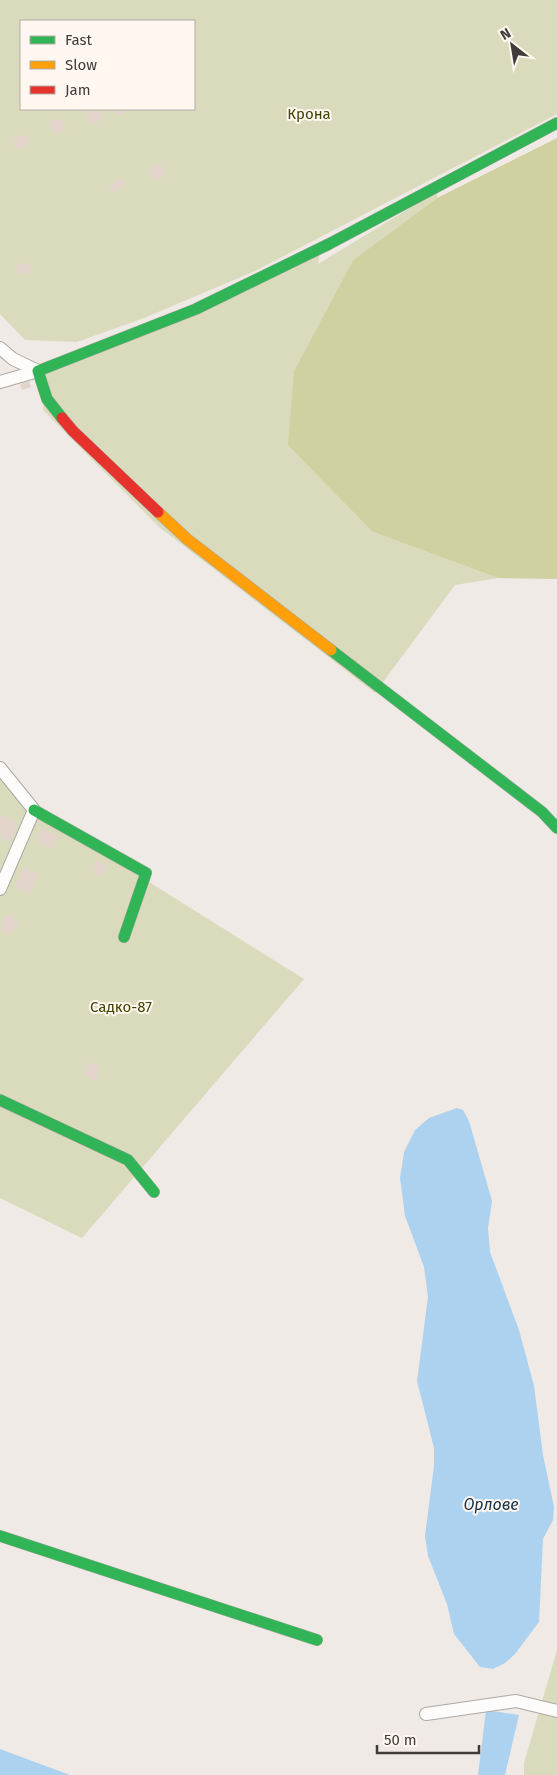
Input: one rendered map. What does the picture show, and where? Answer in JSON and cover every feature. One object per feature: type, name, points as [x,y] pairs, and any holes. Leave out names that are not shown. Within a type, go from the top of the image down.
[{"type":"street","points":[[0,382],[38,371],[196,309],[329,244],[557,123]]},
{"type":"street","points":[[0,348],[13,359],[38,371],[47,399],[73,431],[187,539],[542,812],[557,828]]},
{"type":"street","points":[[0,768],[34,810],[146,873],[124,937]]},
{"type":"street","points":[[0,888],[34,810]]},
{"type":"street","points":[[542,812],[557,813]]},
{"type":"street","points":[[0,1100],[128,1160],[154,1192]]},
{"type":"street","points":[[0,1536],[318,1640]]},
{"type":"street","points":[[426,1714],[516,1701],[557,1711]]},
{"type":"green space","name":"Крона","points":[[0,0],[557,0],[557,114],[255,271],[144,318],[77,342],[25,340],[0,314]]},
{"type":"green space","points":[[557,138],[557,579],[498,578],[373,532],[288,445],[294,371],[353,260],[437,198]]},
{"type":"green space","points":[[438,191],[437,198],[353,260],[294,371],[373,532],[498,578],[455,585],[375,693],[159,527],[43,410],[46,374],[320,253],[318,264]]},
{"type":"green space","name":"Садко-87","points":[[0,776],[28,811],[149,882],[304,979],[82,1238],[0,1198]]},
{"type":"green space","points":[[557,1650],[557,1775],[524,1775],[524,1763]]},
{"type":"water","name":"Орлове","points":[[457,1108],[463,1110],[469,1121],[492,1201],[488,1228],[490,1252],[519,1330],[534,1386],[543,1455],[554,1507],[553,1520],[543,1539],[539,1622],[515,1654],[505,1663],[493,1669],[480,1667],[454,1634],[447,1604],[428,1556],[425,1536],[434,1466],[434,1448],[417,1381],[428,1297],[424,1267],[405,1216],[400,1178],[404,1152],[415,1130],[429,1118]]},
{"type":"water","points":[[486,1710],[519,1715],[505,1775],[478,1775]]},
{"type":"water","points":[[0,1749],[70,1775],[0,1775]]},
{"type":"building","points":[[100,110],[103,120],[90,124],[86,112]]},
{"type":"building","points":[[114,110],[129,111],[116,115]]},
{"type":"building","points":[[63,118],[66,130],[53,134],[49,123]]},
{"type":"building","points":[[27,135],[29,146],[15,149],[13,138]]},
{"type":"building","points":[[162,164],[166,176],[153,181],[149,169]]},
{"type":"building","points":[[123,179],[126,187],[112,192],[109,184]]},
{"type":"building","points":[[30,263],[31,272],[17,275],[16,266]]},
{"type":"building","points":[[29,381],[31,387],[22,390],[20,384]]},
{"type":"building","points":[[1,815],[18,823],[10,842],[0,838]]},
{"type":"building","points":[[42,829],[58,836],[52,849],[36,841]]},
{"type":"building","points":[[97,860],[107,865],[102,877],[92,873]]},
{"type":"building","points":[[24,868],[39,874],[29,894],[15,887]]},
{"type":"building","points":[[6,914],[19,921],[11,935],[0,929]]},
{"type":"building","points":[[89,1062],[101,1068],[95,1081],[83,1075]]},
{"type":"traffic: fast","points":[[62,418],[47,399],[38,371],[196,309],[329,244],[557,123]]},
{"type":"traffic: fast","points":[[331,650],[542,812],[557,828]]},
{"type":"traffic: fast","points":[[34,810],[146,873],[124,937]]},
{"type":"traffic: fast","points":[[0,1100],[128,1160],[154,1192]]},
{"type":"traffic: fast","points":[[0,1536],[317,1640]]},
{"type":"traffic: slow","points":[[158,512],[187,539],[331,650]]},
{"type":"traffic: jam","points":[[62,418],[73,431],[158,512]]}]
